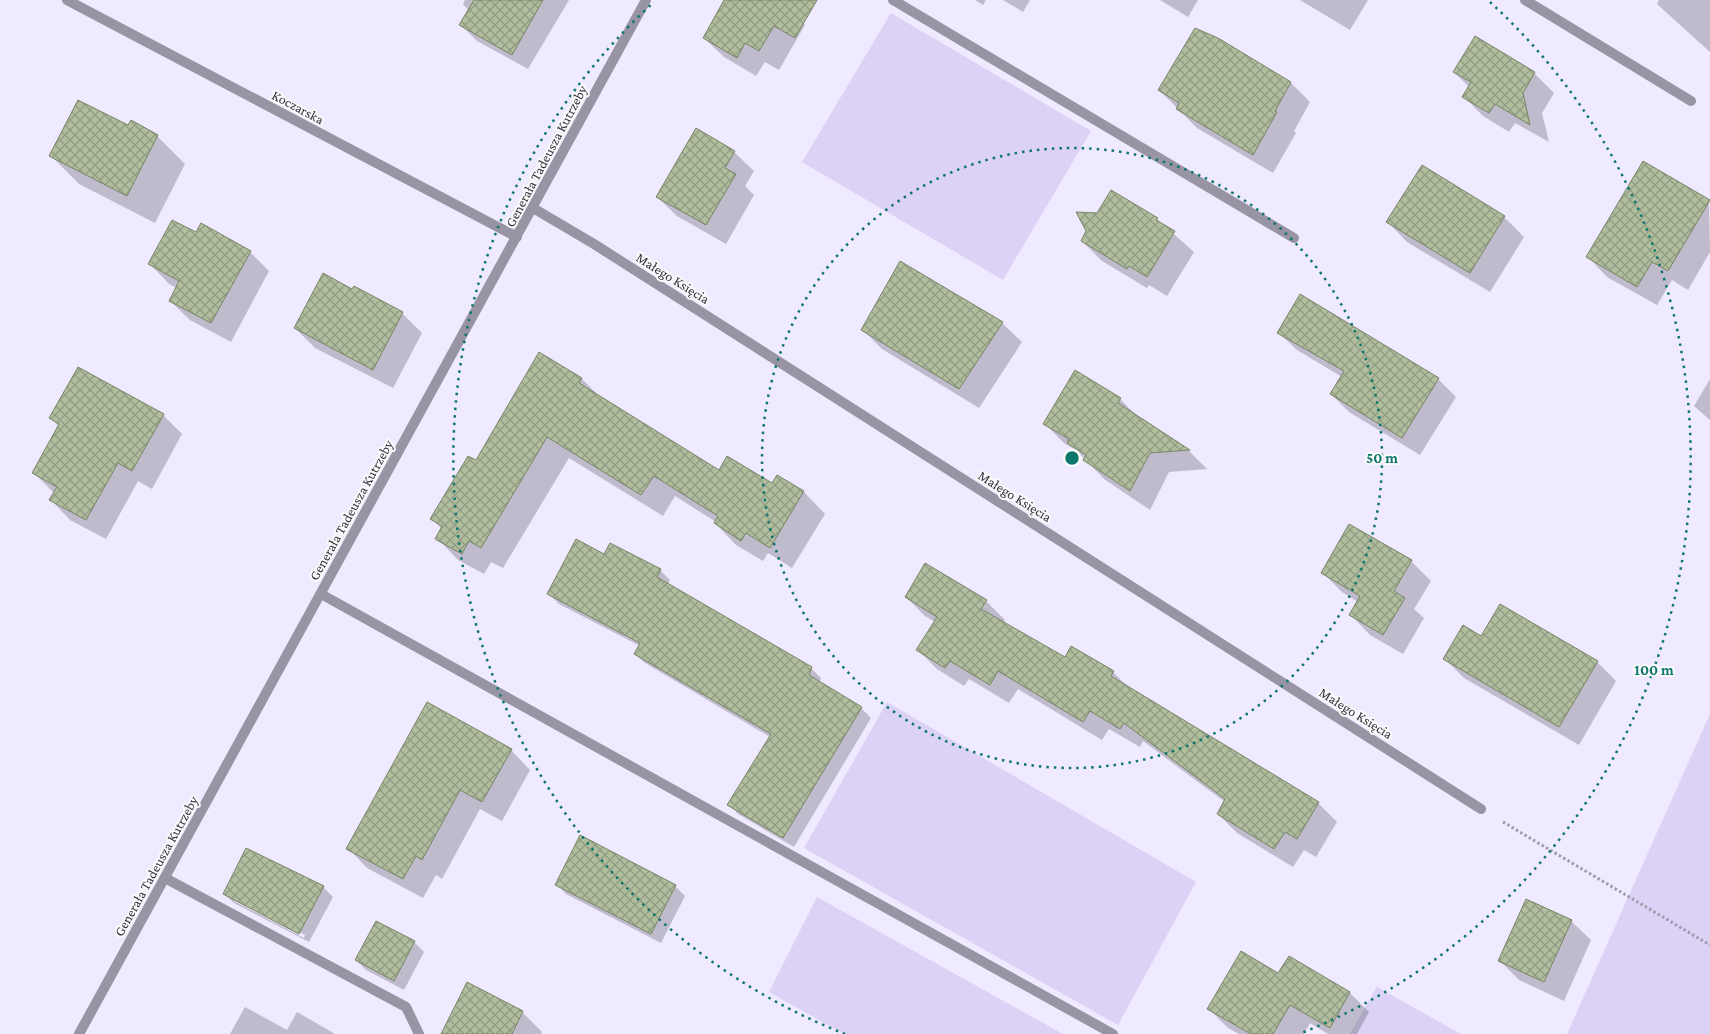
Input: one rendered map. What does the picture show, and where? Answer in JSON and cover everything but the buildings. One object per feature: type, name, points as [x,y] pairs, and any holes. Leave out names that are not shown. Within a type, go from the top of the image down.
[{"type":"street","name":"Koczarska","points":[[67,0],[517,237]]},
{"type":"street","name":"Generała Tadeusza Kutrzeby","points":[[79,1034],[646,0]]},
{"type":"street","points":[[894,0],[1294,238]]},
{"type":"street","points":[[1525,0],[1691,100]]},
{"type":"street","name":"Małego Księcia","points":[[533,208],[603,250],[1481,809]]},
{"type":"street","points":[[321,594],[1113,1034]]},
{"type":"street","points":[[165,878],[406,1007],[419,1034]]},
{"type":"path","points":[[1481,809],[1710,945]]},
{"type":"shaded area","points":[[891,13],[1091,131],[1003,280],[802,162]]},
{"type":"shaded area","points":[[887,702],[1196,882],[1118,1025],[804,848]]},
{"type":"shaded area","points":[[1710,714],[1710,1034],[1567,1034]]},
{"type":"shaded area","points":[[817,897],[1063,1034],[844,1034],[769,992]]},
{"type":"shaded area","points":[[1377,987],[1461,1034],[1350,1034]]}]
